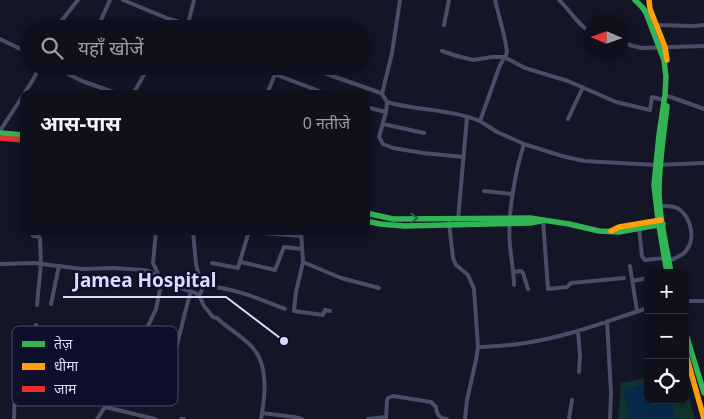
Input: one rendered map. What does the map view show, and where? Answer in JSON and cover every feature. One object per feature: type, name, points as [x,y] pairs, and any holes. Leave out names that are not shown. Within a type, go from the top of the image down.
[{"type":"main road","points":[[634,0],[643,8],[663,47]]},
{"type":"main road","points":[[649,0],[650,9],[663,47],[666,77],[666,98],[654,185],[670,269]]},
{"type":"main road","points":[[0,132],[20,134]]},
{"type":"main road","points":[[0,138],[20,140]]},
{"type":"main road","points":[[658,165],[660,222]]},
{"type":"main road","points":[[370,214],[393,219],[449,218],[458,221],[510,221],[530,218],[599,231],[619,232],[660,222]]},
{"type":"main road","points":[[370,222],[404,226],[449,225],[458,221]]},
{"type":"main road","points":[[609,231],[618,227],[660,222]]},
{"type":"main road","points":[[667,259],[667,269]]},
{"type":"main road","points":[[689,345],[704,393]]},
{"type":"main road","points":[[688,359],[703,408],[704,419]]},
{"type":"street","points":[[62,20],[78,0]]},
{"type":"street","points":[[101,20],[110,0]]},
{"type":"street","points":[[124,0],[174,20]]},
{"type":"street","points":[[189,20],[194,0]]},
{"type":"street","points":[[382,94],[392,53],[400,0]]},
{"type":"street","points":[[444,26],[449,0]]},
{"type":"street","points":[[480,121],[507,51],[495,0]]},
{"type":"street","points":[[559,0],[584,28]]},
{"type":"street","points":[[656,25],[704,25]]},
{"type":"street","points":[[0,39],[20,49]]},
{"type":"street","points":[[629,45],[638,48],[704,46]]},
{"type":"street","points":[[442,51],[473,60],[498,56],[524,68],[583,86],[616,102],[650,110],[652,97],[666,98],[704,109]]},
{"type":"street","points":[[26,90],[36,75]]},
{"type":"street","points":[[70,75],[108,90]]},
{"type":"street","points":[[136,90],[144,75]]},
{"type":"street","points":[[269,90],[275,75]]},
{"type":"street","points":[[278,75],[317,90]]},
{"type":"street","points":[[330,75],[382,94],[388,102],[442,111],[480,121],[497,132],[524,144],[562,156],[584,161],[658,165],[704,163]]},
{"type":"street","points":[[568,119],[583,86]]},
{"type":"street","points":[[0,132],[20,100]]},
{"type":"street","points":[[388,102],[379,137],[380,141],[387,146],[423,153],[464,157]]},
{"type":"street","points":[[370,108],[386,112]]},
{"type":"street","points":[[458,221],[467,117]]},
{"type":"street","points":[[383,124],[424,133]]},
{"type":"street","points":[[514,285],[510,246],[510,221],[519,160],[524,144]]},
{"type":"street","points":[[484,191],[514,194]]},
{"type":"street","points":[[639,228],[642,256],[645,260],[667,259],[685,253],[692,236],[687,220],[679,209],[670,205],[660,206]]},
{"type":"street","points":[[449,218],[453,258],[456,264],[468,275],[474,288],[478,347],[465,419]]},
{"type":"street","points":[[543,220],[548,289],[567,287],[571,284],[624,278]]},
{"type":"street","points":[[33,235],[40,238],[41,263],[37,304]]},
{"type":"street","points":[[149,326],[160,290],[160,278],[153,263],[156,235]]},
{"type":"street","points":[[193,235],[196,264],[202,290],[199,296]]},
{"type":"street","points":[[212,263],[237,269],[248,235]]},
{"type":"street","points":[[301,235],[303,262],[294,311],[324,315],[325,310],[330,311]]},
{"type":"street","points":[[240,262],[275,270],[284,246],[302,249]]},
{"type":"street","points":[[303,262],[341,278],[379,288]]},
{"type":"street","points":[[0,264],[41,263],[88,269],[136,269],[149,271],[171,285],[191,291],[199,296],[210,315],[217,318],[248,343],[259,356],[262,365],[264,388],[261,419]]},
{"type":"street","points":[[51,304],[59,266]]},
{"type":"street","points":[[630,266],[637,311]]},
{"type":"street","points":[[514,272],[521,271],[523,273],[528,289]]},
{"type":"street","points":[[632,281],[644,279]]},
{"type":"street","points":[[201,286],[228,290],[285,309]]},
{"type":"street","points":[[178,338],[191,291]]},
{"type":"street","points":[[689,301],[704,301]]},
{"type":"street","points":[[478,347],[524,344],[548,339],[644,309]]},
{"type":"street","points":[[607,321],[611,393],[610,419]]},
{"type":"street","points":[[578,330],[579,372]]},
{"type":"street","points":[[368,419],[386,418],[387,400],[393,396],[431,402],[436,407],[436,414],[443,419],[447,419]]},
{"type":"street","points":[[569,419],[572,400]]},
{"type":"street","points":[[14,406],[14,419]]},
{"type":"street","points":[[97,419],[105,407],[155,419]]},
{"type":"street","points":[[262,413],[302,419]]},
{"type":"green space","points":[[644,379],[644,404],[689,404],[689,397],[695,419],[618,419],[621,383]]},
{"type":"water","points":[[644,385],[644,404],[673,404],[675,419],[629,419],[623,389]]},
{"type":"traffic: fast","points":[[635,0],[646,13],[664,60],[666,77],[654,185],[666,269]]},
{"type":"traffic: fast","points":[[667,106],[661,159],[659,202],[670,269]]},
{"type":"traffic: fast","points":[[0,133],[20,135]]},
{"type":"traffic: fast","points":[[370,214],[393,219],[530,218],[599,231],[619,232],[663,224]]},
{"type":"traffic: fast","points":[[370,222],[404,226],[530,223],[541,221]]},
{"type":"traffic: fast","points":[[689,344],[704,393]]},
{"type":"traffic: slow","points":[[649,0],[650,9],[665,47],[667,60]]},
{"type":"traffic: slow","points":[[611,231],[619,227],[661,220]]},
{"type":"traffic: slow","points":[[687,359],[704,419]]},
{"type":"traffic: jam","points":[[0,138],[20,140]]},
{"type":"place","name":"Jamea Hospital","points":[[284,341]]}]
